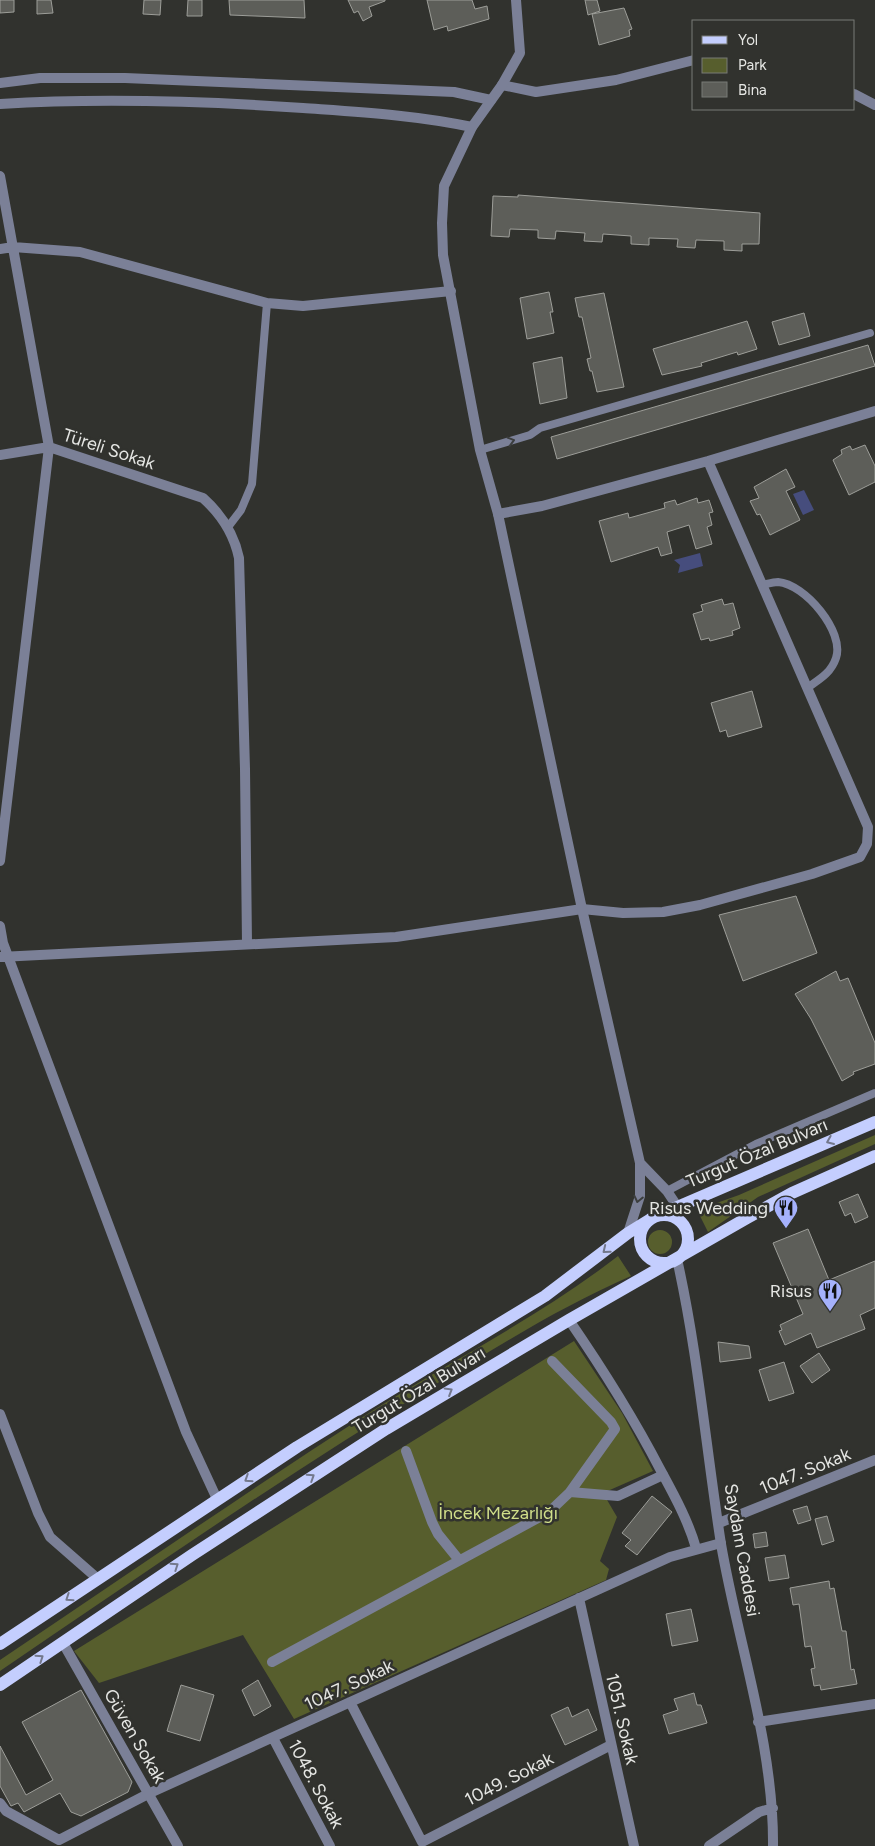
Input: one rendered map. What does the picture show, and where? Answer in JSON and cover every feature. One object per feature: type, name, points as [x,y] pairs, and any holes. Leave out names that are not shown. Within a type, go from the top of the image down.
[{"type":"main road","name":"Turgut Özal Bulvarı","points":[[0,1644],[217,1499],[368,1402],[544,1296],[628,1233],[654,1217],[875,1122]]},
{"type":"main road","name":"Turgut Özal Bulvarı","points":[[0,1685],[314,1475],[568,1320],[792,1194],[875,1156]]},
{"type":"main road","points":[[670,1216],[683,1224],[688,1239],[683,1253],[670,1262],[655,1261],[643,1251],[640,1235],[647,1221],[654,1217],[670,1216]]},
{"type":"street","points":[[516,0],[520,53],[502,85],[472,127],[444,186],[443,255],[480,450],[498,514],[582,909],[640,1163],[640,1196],[628,1233]]},
{"type":"street","points":[[502,85],[536,92],[616,80],[692,61]]},
{"type":"street","points":[[0,83],[40,78],[125,78],[454,92],[492,100]]},
{"type":"street","points":[[855,95],[875,105]]},
{"type":"street","points":[[0,104],[204,101],[357,111],[437,119],[472,127]]},
{"type":"street","points":[[0,176],[49,447],[0,861]]},
{"type":"street","points":[[0,249],[13,247],[80,252],[267,303],[303,306],[451,291]]},
{"type":"street","points":[[498,514],[542,506],[708,461],[875,411]]},
{"type":"street","points":[[0,455],[49,447]]},
{"type":"street","name":"Türeli Sokak","points":[[49,447],[204,498],[228,527],[239,558],[245,769],[247,944]]},
{"type":"street","points":[[4,956],[396,937],[582,909],[624,913],[682,909],[812,874],[860,857],[867,844],[868,827],[708,461]]},
{"type":"street","points":[[0,926],[4,956],[186,1432],[217,1499]]},
{"type":"street","points":[[640,1163],[667,1191],[677,1206]]},
{"type":"street","name":"Saydam Caddesi","points":[[677,1258],[696,1358],[721,1543],[758,1722],[773,1808],[774,1846]]},
{"type":"street","points":[[568,1320],[616,1391],[663,1475],[690,1528],[696,1548]]},
{"type":"street","points":[[272,1662],[549,1512],[570,1492],[615,1429],[611,1422],[552,1361]]},
{"type":"street","points":[[0,1414],[38,1514],[50,1537],[98,1579]]},
{"type":"street","points":[[406,1451],[432,1522],[438,1534],[459,1560]]},
{"type":"street","name":"1047. Sokak","points":[[719,1523],[875,1460]]},
{"type":"street","points":[[570,1492],[618,1496],[663,1475]]},
{"type":"street","name":"1047. Sokak","points":[[0,1803],[6,1811],[61,1843],[150,1793],[350,1702],[670,1557],[696,1548],[721,1543]]},
{"type":"street","name":"1051. Sokak","points":[[579,1598],[634,1846]]},
{"type":"street","name":"Güven Sokak","points":[[63,1642],[150,1793],[178,1846]]},
{"type":"street","name":"1049. Sokak","points":[[350,1702],[422,1842],[611,1745]]},
{"type":"street","points":[[758,1722],[875,1704]]},
{"type":"street","name":"1048. Sokak","points":[[273,1738],[330,1846]]},
{"type":"street","points":[[709,1846],[759,1812],[773,1808]]},
{"type":"lane","points":[[228,527],[241,510],[252,484],[267,303]]},
{"type":"lane","points":[[480,450],[530,435],[540,428],[870,333]]},
{"type":"lane","points":[[762,585],[778,582],[803,594],[823,614],[838,646],[836,659],[828,674],[807,688]]},
{"type":"lane","points":[[667,1191],[756,1144],[875,1093]]},
{"type":"green space","points":[[875,1135],[875,1144],[758,1197],[708,1232],[697,1210],[739,1195]]},
{"type":"green space","points":[[660,1230],[669,1233],[672,1242],[669,1251],[660,1254],[651,1251],[648,1242],[651,1233]]},
{"type":"green space","points":[[618,1256],[631,1276],[580,1300],[532,1327],[380,1418],[216,1524],[0,1671],[0,1660],[232,1503],[372,1411],[528,1318],[589,1278]]},
{"type":"green space","name":"İncek Mezarlığı","points":[[574,1341],[622,1413],[653,1471],[603,1493],[617,1517],[600,1561],[609,1569],[606,1580],[294,1719],[243,1635],[99,1683],[74,1651]]},
{"type":"water","points":[[804,490],[814,510],[803,515],[793,494]]},
{"type":"water","points":[[700,553],[703,566],[678,573],[680,565],[674,560]]},
{"type":"building","points":[[0,0],[14,0],[14,12],[0,13]]},
{"type":"building","points":[[37,0],[51,0],[53,13],[37,14]]},
{"type":"building","points":[[144,0],[161,0],[160,15],[143,14]]},
{"type":"building","points":[[188,0],[202,0],[202,16],[187,16]]},
{"type":"building","points":[[229,0],[304,0],[305,18],[230,15]]},
{"type":"building","points":[[348,0],[385,1],[369,7],[372,16],[363,21],[358,11],[354,13]]},
{"type":"building","points":[[427,0],[472,0],[475,9],[487,6],[489,19],[448,31],[447,26],[434,30]]},
{"type":"building","points":[[585,0],[597,0],[600,11],[588,15]]},
{"type":"building","points":[[624,8],[632,29],[629,30],[630,36],[599,45],[592,14]]},
{"type":"building","points":[[518,195],[760,213],[759,244],[742,244],[742,251],[724,250],[724,241],[696,240],[695,248],[677,247],[678,239],[649,238],[649,245],[631,244],[631,236],[603,234],[602,242],[584,241],[585,233],[556,231],[555,239],[538,238],[538,230],[510,229],[509,237],[491,236],[493,196],[518,197]]},
{"type":"building","points":[[549,292],[553,312],[550,312],[554,333],[527,339],[520,298]]},
{"type":"building","points":[[604,293],[624,387],[597,392],[587,359],[591,358],[582,317],[579,317],[575,298]]},
{"type":"building","points":[[804,313],[810,336],[779,345],[772,322]]},
{"type":"building","points":[[747,321],[757,349],[738,355],[737,352],[701,363],[702,366],[662,375],[653,349]]},
{"type":"building","points":[[868,345],[875,366],[557,459],[551,437]]},
{"type":"building","points":[[562,357],[567,398],[540,404],[533,363]]},
{"type":"building","points":[[865,445],[875,466],[875,482],[849,495],[833,460],[842,454],[841,450],[850,446],[852,450]]},
{"type":"building","points":[[786,469],[795,487],[786,491],[800,520],[770,535],[760,514],[757,515],[750,501],[759,498],[754,487]]},
{"type":"building","points":[[697,498],[698,503],[709,500],[713,512],[709,513],[712,525],[707,527],[712,544],[696,549],[689,525],[667,532],[672,553],[661,556],[658,547],[611,562],[599,521],[628,513],[629,518],[665,508],[664,503],[675,500],[677,505]]},
{"type":"building","points":[[722,599],[724,605],[733,603],[740,628],[732,631],[733,635],[710,641],[709,638],[701,640],[693,614],[703,611],[701,605]]},
{"type":"building","points":[[752,691],[762,727],[728,737],[726,730],[720,732],[711,703]]},
{"type":"building","points":[[796,896],[817,953],[743,981],[719,915]]},
{"type":"building","points":[[836,971],[840,981],[848,978],[875,1043],[875,1064],[853,1072],[854,1074],[842,1081],[811,1019],[795,994]]},
{"type":"building","points":[[858,1194],[868,1217],[855,1223],[851,1213],[845,1216],[839,1202]]},
{"type":"building","points":[[808,1229],[829,1280],[875,1261],[875,1308],[860,1315],[865,1329],[817,1348],[811,1333],[785,1345],[779,1331],[782,1330],[780,1325],[803,1314],[773,1243]]},
{"type":"building","points":[[718,1342],[749,1346],[751,1358],[720,1362]]},
{"type":"building","points":[[819,1353],[830,1370],[812,1383],[800,1366]]},
{"type":"building","points":[[784,1362],[794,1393],[769,1401],[759,1370]]},
{"type":"building","points":[[652,1496],[672,1512],[637,1555],[625,1546],[631,1540],[622,1533]]},
{"type":"building","points":[[807,1506],[811,1520],[798,1524],[793,1510]]},
{"type":"building","points":[[827,1516],[834,1541],[822,1545],[815,1519]]},
{"type":"building","points":[[766,1532],[768,1546],[755,1548],[753,1534]]},
{"type":"building","points":[[785,1555],[789,1578],[769,1581],[765,1558]]},
{"type":"building","points":[[829,1581],[830,1589],[834,1588],[842,1631],[846,1631],[851,1670],[854,1669],[857,1684],[821,1690],[820,1685],[814,1686],[811,1669],[815,1668],[811,1646],[805,1647],[799,1604],[793,1605],[790,1588]]},
{"type":"building","points":[[691,1609],[698,1641],[672,1646],[666,1614]]},
{"type":"building","points":[[258,1680],[271,1706],[254,1716],[242,1690]]},
{"type":"building","points":[[181,1685],[214,1695],[200,1741],[167,1731]]},
{"type":"building","points":[[81,1690],[132,1782],[128,1792],[81,1816],[71,1812],[60,1793],[24,1812],[18,1803],[11,1806],[0,1786],[0,1746],[26,1795],[53,1780],[22,1722]]},
{"type":"building","points":[[694,1693],[697,1705],[701,1705],[707,1723],[669,1734],[663,1715],[678,1710],[674,1699]]},
{"type":"building","points":[[568,1707],[572,1717],[588,1709],[597,1730],[565,1745],[551,1715]]},
{"type":"place","name":"Risus Wedding","points":[[786,1229]]},
{"type":"place","name":"Risus","points":[[830,1312]]}]
